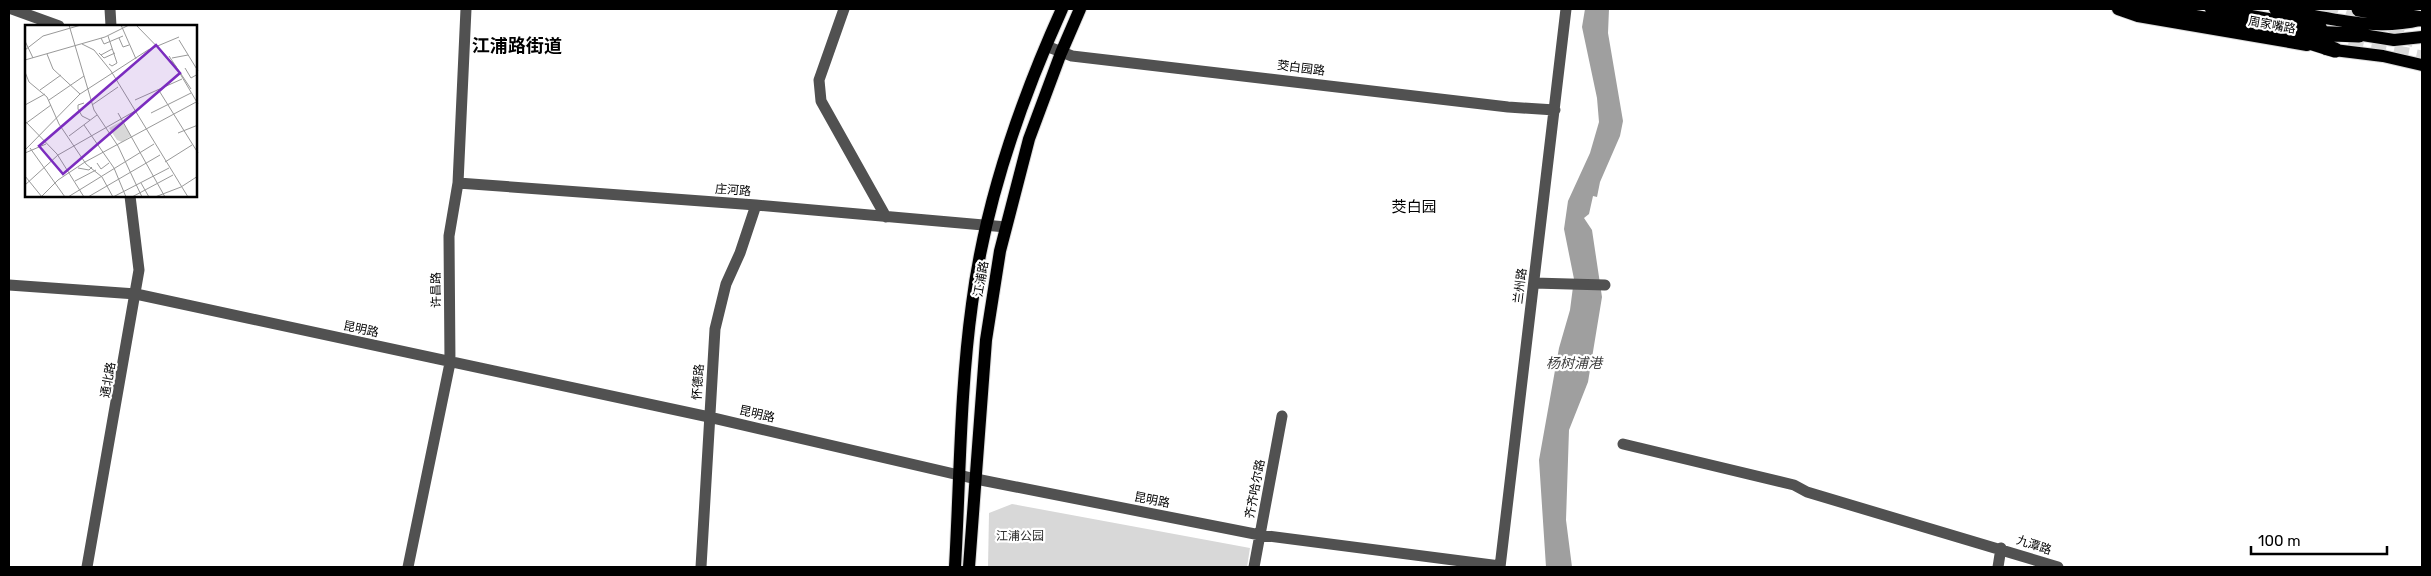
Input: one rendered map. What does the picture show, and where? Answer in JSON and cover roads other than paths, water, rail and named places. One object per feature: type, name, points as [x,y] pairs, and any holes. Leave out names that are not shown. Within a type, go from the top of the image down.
[{"type":"highway","points":[[2146,9],[2279,32],[2358,35]]},
{"type":"highway","points":[[2359,9],[2422,19]]},
{"type":"highway","points":[[2279,32],[2335,50]]},
{"type":"main road","name":"江浦路","points":[[954,567],[965,360],[972,302],[987,225],[1015,125],[1062,9]]},
{"type":"main road","name":"江浦路","points":[[969,567],[990,302],[1006,227],[1029,139],[1061,52],[1080,9]]},
{"type":"main road","name":"周家嘴路","points":[[2118,9],[2138,16],[2422,65]]},
{"type":"main road","points":[[2211,9],[2394,40],[2422,37]]},
{"type":"main road","points":[[2275,9],[2356,24],[2400,25],[2422,19]]},
{"type":"main road","points":[[2395,9],[2422,19]]},
{"type":"main road","points":[[2421,9],[2422,19]]},
{"type":"street","points":[[12,9],[56,25]]},
{"type":"street","points":[[110,9],[111,25]]},
{"type":"street","name":"许昌路","points":[[408,567],[450,363],[449,236],[458,183],[466,9]]},
{"type":"street","points":[[844,9],[819,80],[821,101],[886,217]]},
{"type":"street","name":"兰州路","points":[[1500,567],[1566,9]]},
{"type":"street","name":"茭白园路","points":[[1046,46],[1072,56],[1498,106],[1555,110]]},
{"type":"street","name":"庄河路","points":[[458,183],[756,205],[1006,227]]},
{"type":"street","name":"通北路","points":[[87,567],[139,270],[130,198]]},
{"type":"street","name":"怀德路","points":[[701,567],[715,329],[721,302],[756,205]]},
{"type":"street","points":[[1534,283],[1605,285]]},
{"type":"street","name":"昆明路","points":[[9,285],[136,294],[450,363],[709,417],[976,480],[1260,535],[1500,567]]},
{"type":"street","name":"齐齐哈尔路","points":[[1254,567],[1282,416]]},
{"type":"street","name":"九潭路","points":[[1624,444],[1794,485],[1807,492],[1911,525],[2001,548],[2058,567]]},
{"type":"street","points":[[1998,567],[2001,548]]},
{"type":"water","name":"杨树浦港","points":[[1585,9],[1609,9],[1608,33],[1623,121],[1620,136],[1600,182],[1597,197],[1593,196],[1589,214],[1584,218],[1592,230],[1602,297],[1588,382],[1569,430],[1566,520],[1572,567],[1546,567],[1539,460],[1559,348],[1570,310],[1574,279],[1564,229],[1568,201],[1590,153],[1599,122],[1597,98],[1582,27]]},
{"type":"tunnel","points":[[2323,9],[2414,40]]},
{"type":"tunnel","points":[[2326,38],[2422,58]]},
{"type":"district","name":"江浦路街道","points":[[517,46]]},
{"type":"district","name":"茭白园","points":[[1414,207]]},
{"type":"park label","name":"江浦公园","points":[[1020,536]]}]
